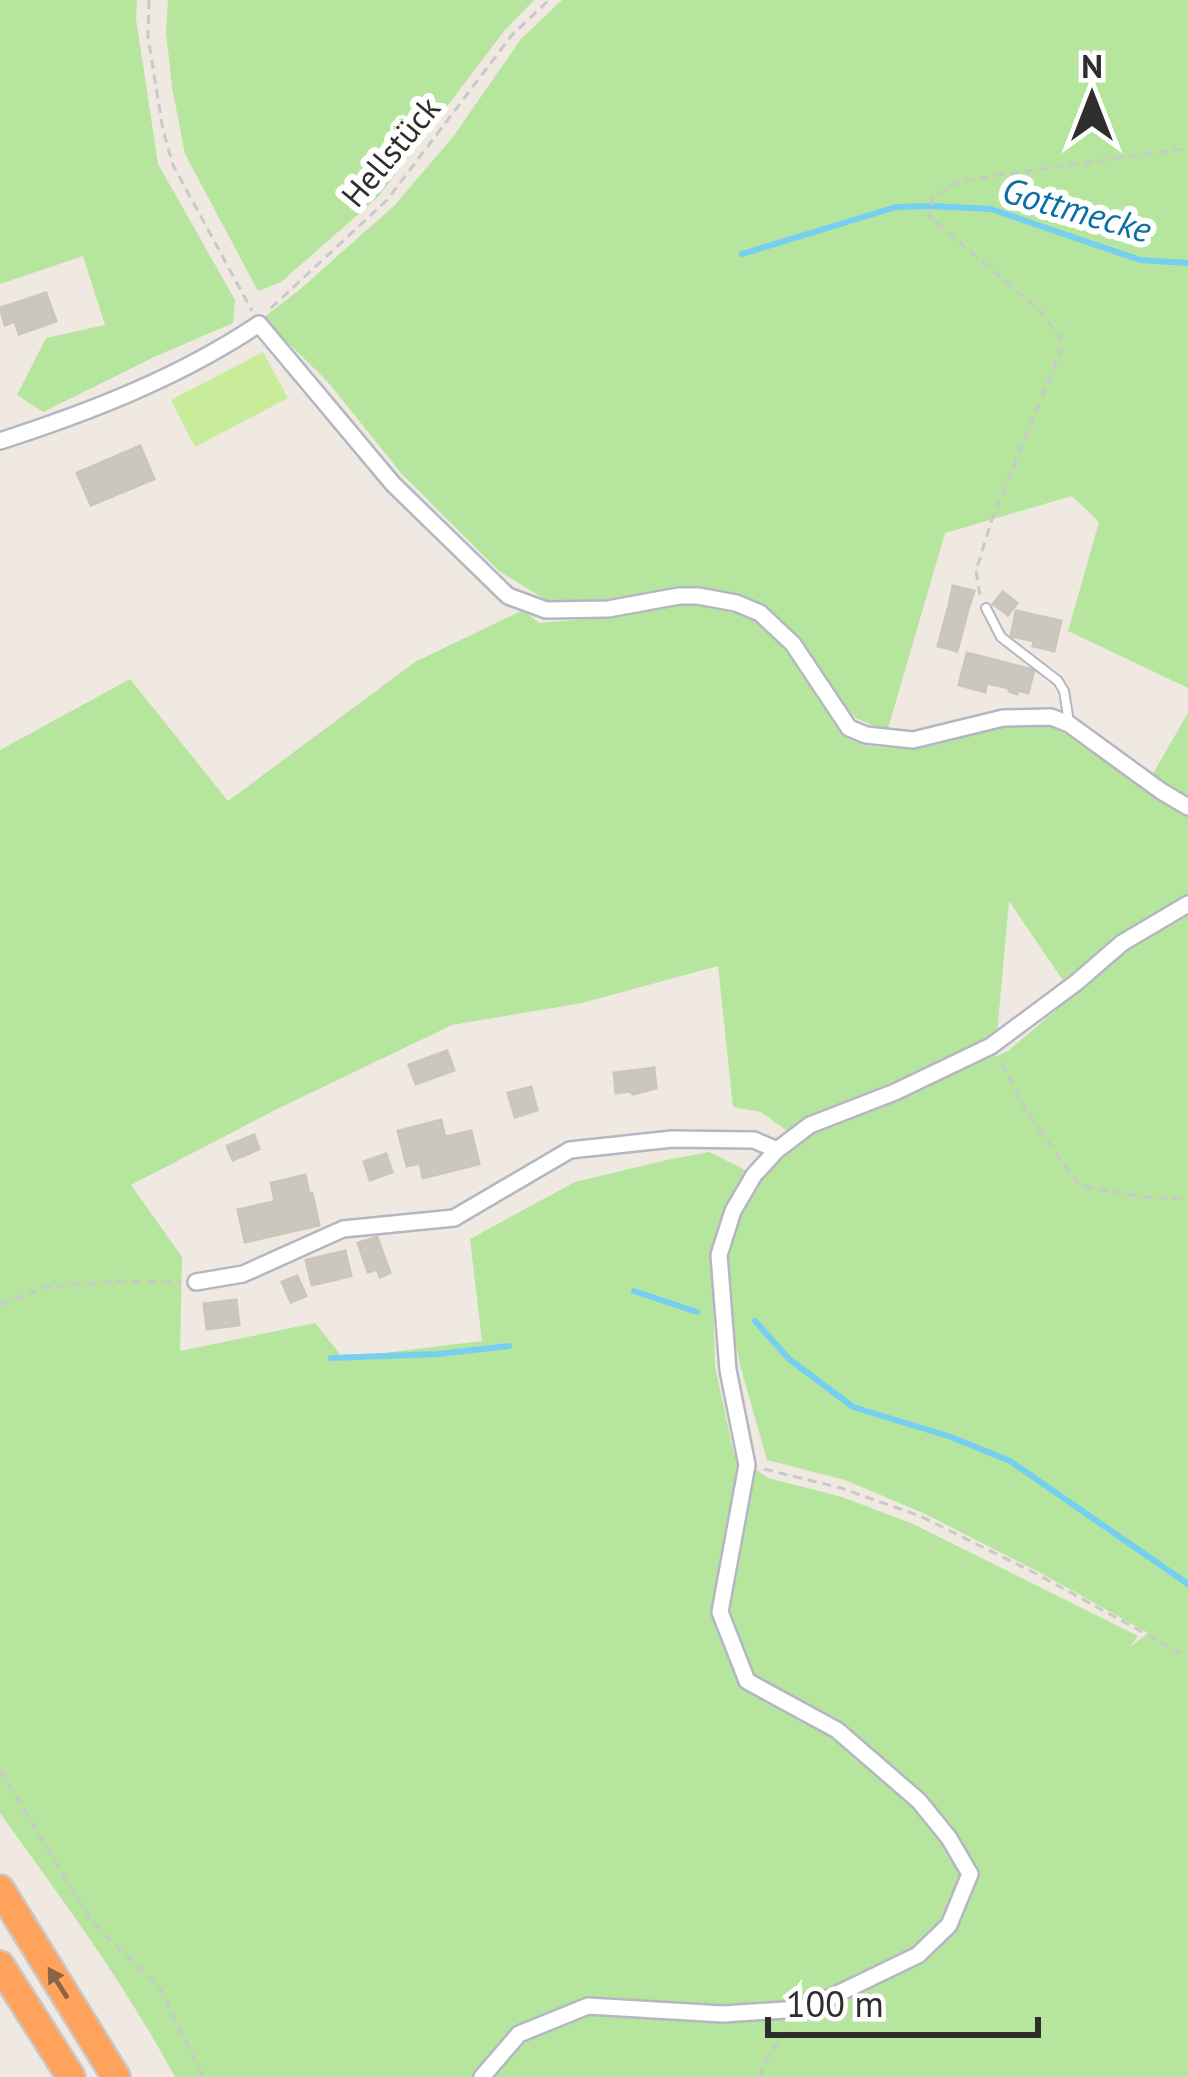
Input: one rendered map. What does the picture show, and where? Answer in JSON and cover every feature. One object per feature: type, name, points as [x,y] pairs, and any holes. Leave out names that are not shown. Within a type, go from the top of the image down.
[{"type":"highway","points":[[0,1889],[116,2077]]},
{"type":"highway","points":[[0,1965],[71,2077]]},
{"type":"street","points":[[0,441],[146,386],[224,348],[259,324],[393,484],[508,596],[546,610],[608,609],[679,596],[748,608],[794,644],[849,728],[866,735],[913,740],[1003,718],[1051,717],[1069,724],[1188,807]]},
{"type":"street","points":[[482,2077],[519,2034],[588,2006],[723,2014],[800,2009],[918,1954],[949,1925],[970,1874],[949,1838],[919,1801],[837,1730],[747,1681],[720,1612],[747,1465],[728,1370],[719,1256],[734,1211],[754,1175],[810,1125],[992,1046],[1122,943],[1188,904]]},
{"type":"street","points":[[196,1282],[242,1274],[343,1229],[454,1218],[570,1150],[672,1139],[754,1140],[777,1150]]},
{"type":"lane","points":[[986,608],[1001,637],[1058,681],[1069,724]]},
{"type":"path","points":[[149,0],[148,37],[172,165],[259,324]]},
{"type":"path","name":"Hellstück","points":[[259,324],[277,300],[387,200],[512,35],[549,0]]},
{"type":"path","points":[[986,608],[977,591],[976,572],[992,519],[1062,348],[1060,337],[1039,310],[928,214],[933,198],[959,181],[1188,148]]},
{"type":"path","points":[[992,1046],[1027,1112],[1079,1185],[1142,1197],[1188,1199]]},
{"type":"path","points":[[0,1304],[46,1287],[196,1282]]},
{"type":"path","points":[[747,1465],[842,1488],[920,1516],[1188,1657]]},
{"type":"path","points":[[0,1770],[92,1922],[160,1988],[203,2077]]},
{"type":"path","points":[[760,2077],[764,2063],[800,2009]]},
{"type":"green space","points":[[0,0],[137,0],[158,164],[235,300],[233,323],[43,412],[17,395],[46,338],[105,325],[83,256],[0,284]]},
{"type":"green space","points":[[168,0],[534,0],[505,30],[378,197],[281,282],[258,291],[185,154],[172,87]]},
{"type":"green space","points":[[562,0],[1188,0],[1188,688],[1068,631],[1099,522],[1072,496],[945,533],[887,732],[856,718],[839,701],[792,629],[743,595],[684,589],[608,602],[546,600],[499,571],[401,473],[327,381],[263,318],[394,206],[453,137],[521,39]]},
{"type":"green space","points":[[263,352],[288,398],[195,447],[171,400]]},
{"type":"green space","points":[[678,604],[735,609],[754,618],[795,659],[849,739],[867,746],[906,749],[1014,724],[1044,725],[1065,733],[1188,816],[1188,897],[1118,937],[1064,982],[1009,901],[995,1057],[1129,948],[1188,914],[1188,2077],[175,2077],[114,1975],[0,1813],[0,750],[130,679],[228,801],[415,662],[523,610],[539,623],[610,617]],"holes":[[[718,966],[733,1107],[761,1112],[794,1136],[755,1175],[709,1152],[667,1160],[575,1182],[470,1239],[482,1341],[343,1358],[315,1323],[180,1351],[182,1257],[131,1185],[452,1025],[582,1003]],[[745,1192],[719,1255],[740,1365],[767,1460],[845,1480],[923,1513],[1148,1633],[1130,1647],[1138,1636],[913,1524],[842,1497],[768,1478],[734,1454],[715,1366],[712,1252]]]},
{"type":"green space","points":[[1188,713],[1188,799],[1151,777]]},
{"type":"building","points":[[46,293],[56,321],[19,334],[15,321],[5,325],[0,308]]},
{"type":"building","points":[[140,446],[154,479],[91,505],[77,473]]},
{"type":"building","points":[[953,586],[974,591],[969,606],[950,601]]},
{"type":"building","points":[[1003,592],[1017,603],[1008,615],[993,604]]},
{"type":"building","points":[[950,601],[969,606],[957,651],[938,646]]},
{"type":"building","points":[[1016,611],[1061,621],[1054,651],[1011,636]]},
{"type":"building","points":[[967,653],[1034,670],[1028,693],[987,683],[985,692],[959,685]]},
{"type":"building","points":[[447,1051],[454,1070],[416,1084],[409,1065]]},
{"type":"building","points":[[654,1068],[656,1088],[616,1093],[614,1073]]},
{"type":"building","points":[[531,1087],[537,1110],[515,1117],[508,1093]]},
{"type":"building","points":[[441,1120],[445,1137],[471,1131],[479,1164],[423,1178],[420,1163],[407,1166],[398,1131]]},
{"type":"building","points":[[254,1135],[259,1149],[233,1160],[227,1146]]},
{"type":"building","points":[[386,1154],[392,1172],[370,1180],[364,1162]]},
{"type":"building","points":[[305,1175],[309,1193],[275,1201],[271,1183]]},
{"type":"building","points":[[312,1193],[319,1225],[245,1242],[238,1210]]},
{"type":"building","points":[[377,1237],[390,1273],[380,1277],[377,1269],[368,1272],[358,1243]]},
{"type":"building","points":[[345,1251],[351,1276],[312,1285],[306,1260]]},
{"type":"building","points":[[297,1276],[306,1296],[291,1302],[282,1282]]},
{"type":"building","points":[[236,1300],[239,1325],[207,1329],[204,1304]]},
{"type":"waterway","name":"Gottmecke","points":[[742,254],[896,207],[930,206],[991,209],[1140,260],[1188,263]]},
{"type":"waterway","points":[[634,1291],[697,1312]]},
{"type":"waterway","points":[[755,1321],[789,1359],[853,1407],[1010,1461],[1188,1584]]},
{"type":"waterway","points":[[331,1358],[509,1346]]}]
